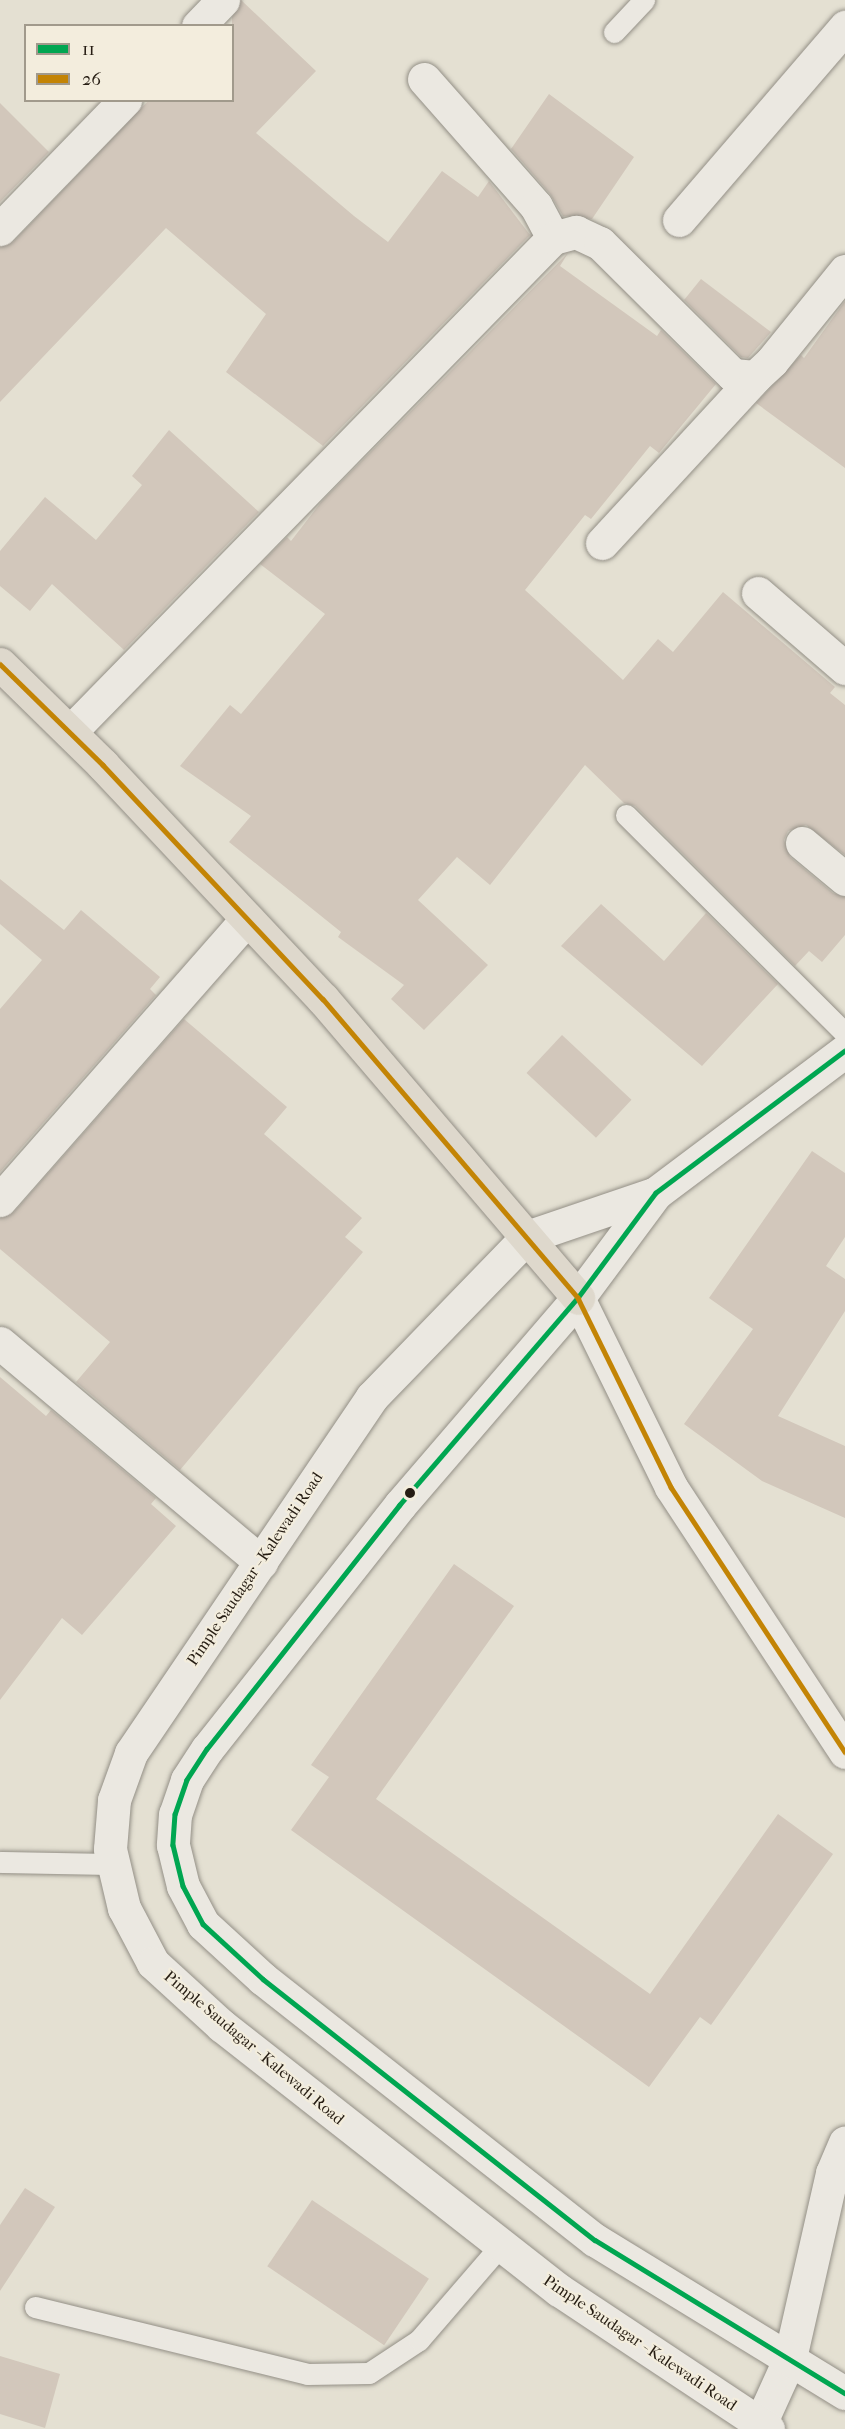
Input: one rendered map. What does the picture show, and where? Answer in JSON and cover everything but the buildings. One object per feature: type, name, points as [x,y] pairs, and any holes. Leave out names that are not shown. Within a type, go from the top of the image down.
[{"type":"main road","points":[[0,664],[70,732],[323,999],[578,1298]]},
{"type":"street","points":[[200,24],[223,0]]},
{"type":"street","points":[[679,220],[845,27]]},
{"type":"street","points":[[424,79],[536,206],[553,238]]},
{"type":"street","points":[[0,229],[123,102]]},
{"type":"street","points":[[70,732],[553,238],[576,232],[600,243],[734,375],[755,376]]},
{"type":"street","points":[[602,543],[755,376],[845,271]]},
{"type":"street","points":[[758,593],[845,668]]},
{"type":"street","points":[[802,843],[845,879]]},
{"type":"street","points":[[0,1200],[247,919]]},
{"type":"street","points":[[845,1051],[656,1193],[578,1298],[400,1505],[207,1749],[178,1806],[173,1845],[183,1886],[203,1924],[263,1979],[596,2240],[845,2392]]},
{"type":"street","points":[[527,1237],[656,1193]]},
{"type":"street","name":"Pimple Saudagar - Kalewadi Road","points":[[527,1237],[372,1397],[131,1753],[114,1800],[113,1864],[124,1908],[153,1963],[322,2107],[559,2290],[764,2427]]},
{"type":"street","points":[[578,1298],[671,1487],[845,1752]]},
{"type":"street","points":[[0,1343],[261,1562]]},
{"type":"street","points":[[764,2427],[790,2358],[832,2173],[845,2143]]},
{"type":"lane","points":[[614,32],[644,0]]},
{"type":"lane","points":[[626,815],[845,1033]]},
{"type":"lane","points":[[0,1862],[113,1864]]},
{"type":"lane","points":[[35,2307],[307,2374],[369,2373],[419,2340],[501,2245]]},
{"type":"transit line","name":"26","points":[[0,664],[103,765],[323,999],[578,1298],[671,1487],[845,1752]]},
{"type":"transit line","name":"11","points":[[845,1051],[656,1193],[578,1298],[400,1505],[207,1749],[187,1780],[175,1814],[173,1845],[183,1886],[203,1924],[263,1979],[595,2240],[845,2393]]}]
